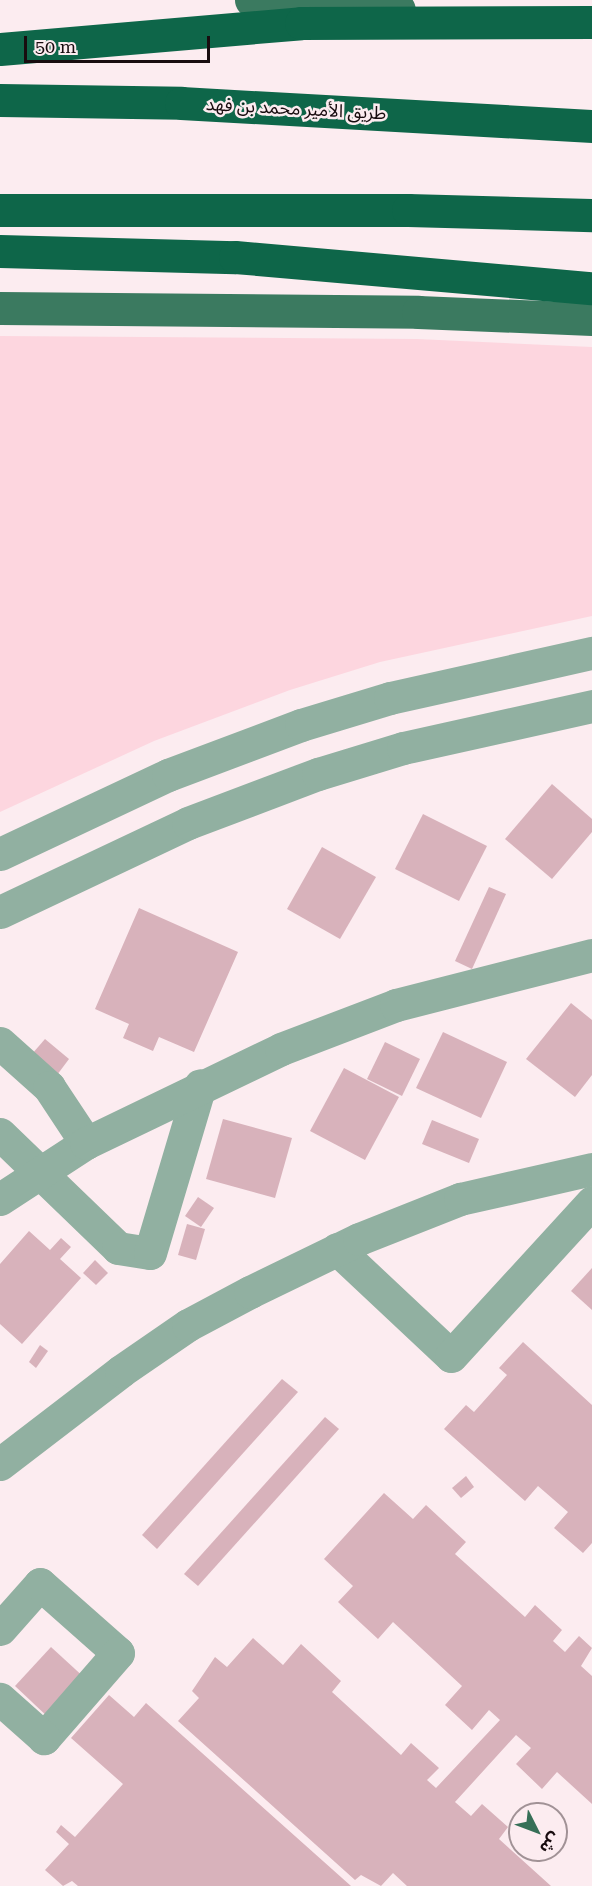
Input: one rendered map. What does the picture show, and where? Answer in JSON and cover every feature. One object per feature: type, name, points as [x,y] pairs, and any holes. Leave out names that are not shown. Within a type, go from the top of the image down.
[{"type":"highway","points":[[0,49],[301,23],[592,21]]},
{"type":"highway","name":"طريق الأمير محمد بن فهد","points":[[0,100],[181,103],[592,126]]},
{"type":"highway","points":[[0,210],[408,210],[592,215]]},
{"type":"highway","points":[[0,251],[235,257],[592,288]]},
{"type":"main road","points":[[251,0],[592,21]]},
{"type":"main road","points":[[0,308],[418,312],[592,320]]},
{"type":"street","points":[[0,854],[168,775],[301,724],[390,698],[592,654]]},
{"type":"street","points":[[0,912],[188,823],[318,774],[403,748],[592,706]]},
{"type":"street","points":[[0,1199],[86,1143],[201,1085],[396,1005],[592,955]]},
{"type":"street","points":[[0,1043],[49,1087],[86,1143]]},
{"type":"street","points":[[0,1134],[36,1174],[118,1248],[150,1253],[201,1085]]},
{"type":"street","points":[[0,1464],[65,1410],[188,1325],[338,1250],[460,1199],[584,1170],[587,1208],[451,1356],[338,1250]]},
{"type":"street","points":[[0,1699],[44,1738],[118,1653],[39,1584],[6,1612]]},
{"type":"shaded area","points":[[0,336],[417,339],[592,347],[592,616],[380,662],[290,690],[154,741],[0,812]]},
{"type":"building","points":[[552,784],[592,819],[592,832],[552,879],[505,839]]},
{"type":"building","points":[[423,814],[487,846],[459,901],[395,869]]},
{"type":"building","points":[[322,847],[376,877],[340,939],[287,909]]},
{"type":"building","points":[[489,887],[506,894],[472,969],[455,961]]},
{"type":"building","points":[[139,908],[238,952],[194,1052],[159,1037],[153,1051],[123,1038],[129,1024],[95,1009]]},
{"type":"building","points":[[571,1003],[592,1020],[592,1075],[575,1097],[526,1059]]},
{"type":"building","points":[[443,1032],[507,1062],[481,1118],[416,1088]]},
{"type":"building","points":[[45,1039],[69,1059],[57,1075],[32,1054]]},
{"type":"building","points":[[385,1042],[420,1059],[402,1096],[367,1079]]},
{"type":"building","points":[[344,1068],[399,1097],[365,1160],[310,1131]]},
{"type":"building","points":[[223,1119],[292,1138],[275,1198],[206,1179]]},
{"type":"building","points":[[432,1120],[479,1139],[469,1163],[422,1144]]},
{"type":"building","points":[[198,1197],[214,1208],[201,1227],[185,1216]]},
{"type":"building","points":[[187,1224],[205,1229],[196,1260],[178,1255]]},
{"type":"building","points":[[29,1231],[50,1250],[61,1238],[71,1247],[60,1259],[81,1278],[22,1344],[0,1324],[0,1264]]},
{"type":"building","points":[[95,1260],[108,1273],[96,1285],[83,1273]]},
{"type":"building","points":[[592,1268],[592,1310],[571,1291]]},
{"type":"building","points":[[523,1342],[592,1405],[592,1543],[583,1553],[554,1528],[568,1512],[538,1486],[525,1501],[444,1429],[466,1405],[474,1412],[507,1375],[499,1368]]},
{"type":"building","points":[[40,1345],[48,1351],[36,1368],[29,1362]]},
{"type":"building","points":[[282,1379],[298,1392],[157,1549],[142,1535]]},
{"type":"building","points":[[325,1417],[339,1429],[198,1586],[184,1574]]},
{"type":"building","points":[[466,1476],[474,1487],[461,1498],[452,1488]]},
{"type":"building","points":[[384,1493],[413,1519],[426,1505],[466,1542],[455,1554],[525,1617],[535,1605],[562,1630],[553,1641],[565,1652],[579,1636],[592,1648],[581,1666],[592,1676],[592,1804],[557,1772],[542,1789],[516,1764],[531,1748],[516,1735],[455,1802],[471,1816],[482,1804],[508,1827],[499,1839],[508,1847],[508,1862],[524,1862],[551,1886],[407,1886],[393,1873],[381,1886],[361,1875],[355,1880],[178,1721],[199,1698],[192,1691],[215,1657],[227,1667],[253,1638],[283,1665],[301,1644],[341,1681],[332,1692],[401,1755],[411,1743],[439,1768],[427,1780],[436,1788],[500,1720],[489,1710],[472,1730],[445,1705],[462,1686],[393,1622],[378,1639],[338,1602],[353,1586],[324,1559]]},
{"type":"building","points":[[51,1647],[87,1680],[50,1719],[15,1686]]},
{"type":"building","points":[[109,1695],[134,1717],[146,1703],[351,1886],[78,1886],[72,1881],[63,1886],[45,1870],[69,1844],[56,1832],[61,1825],[75,1837],[123,1784],[71,1738]]}]
